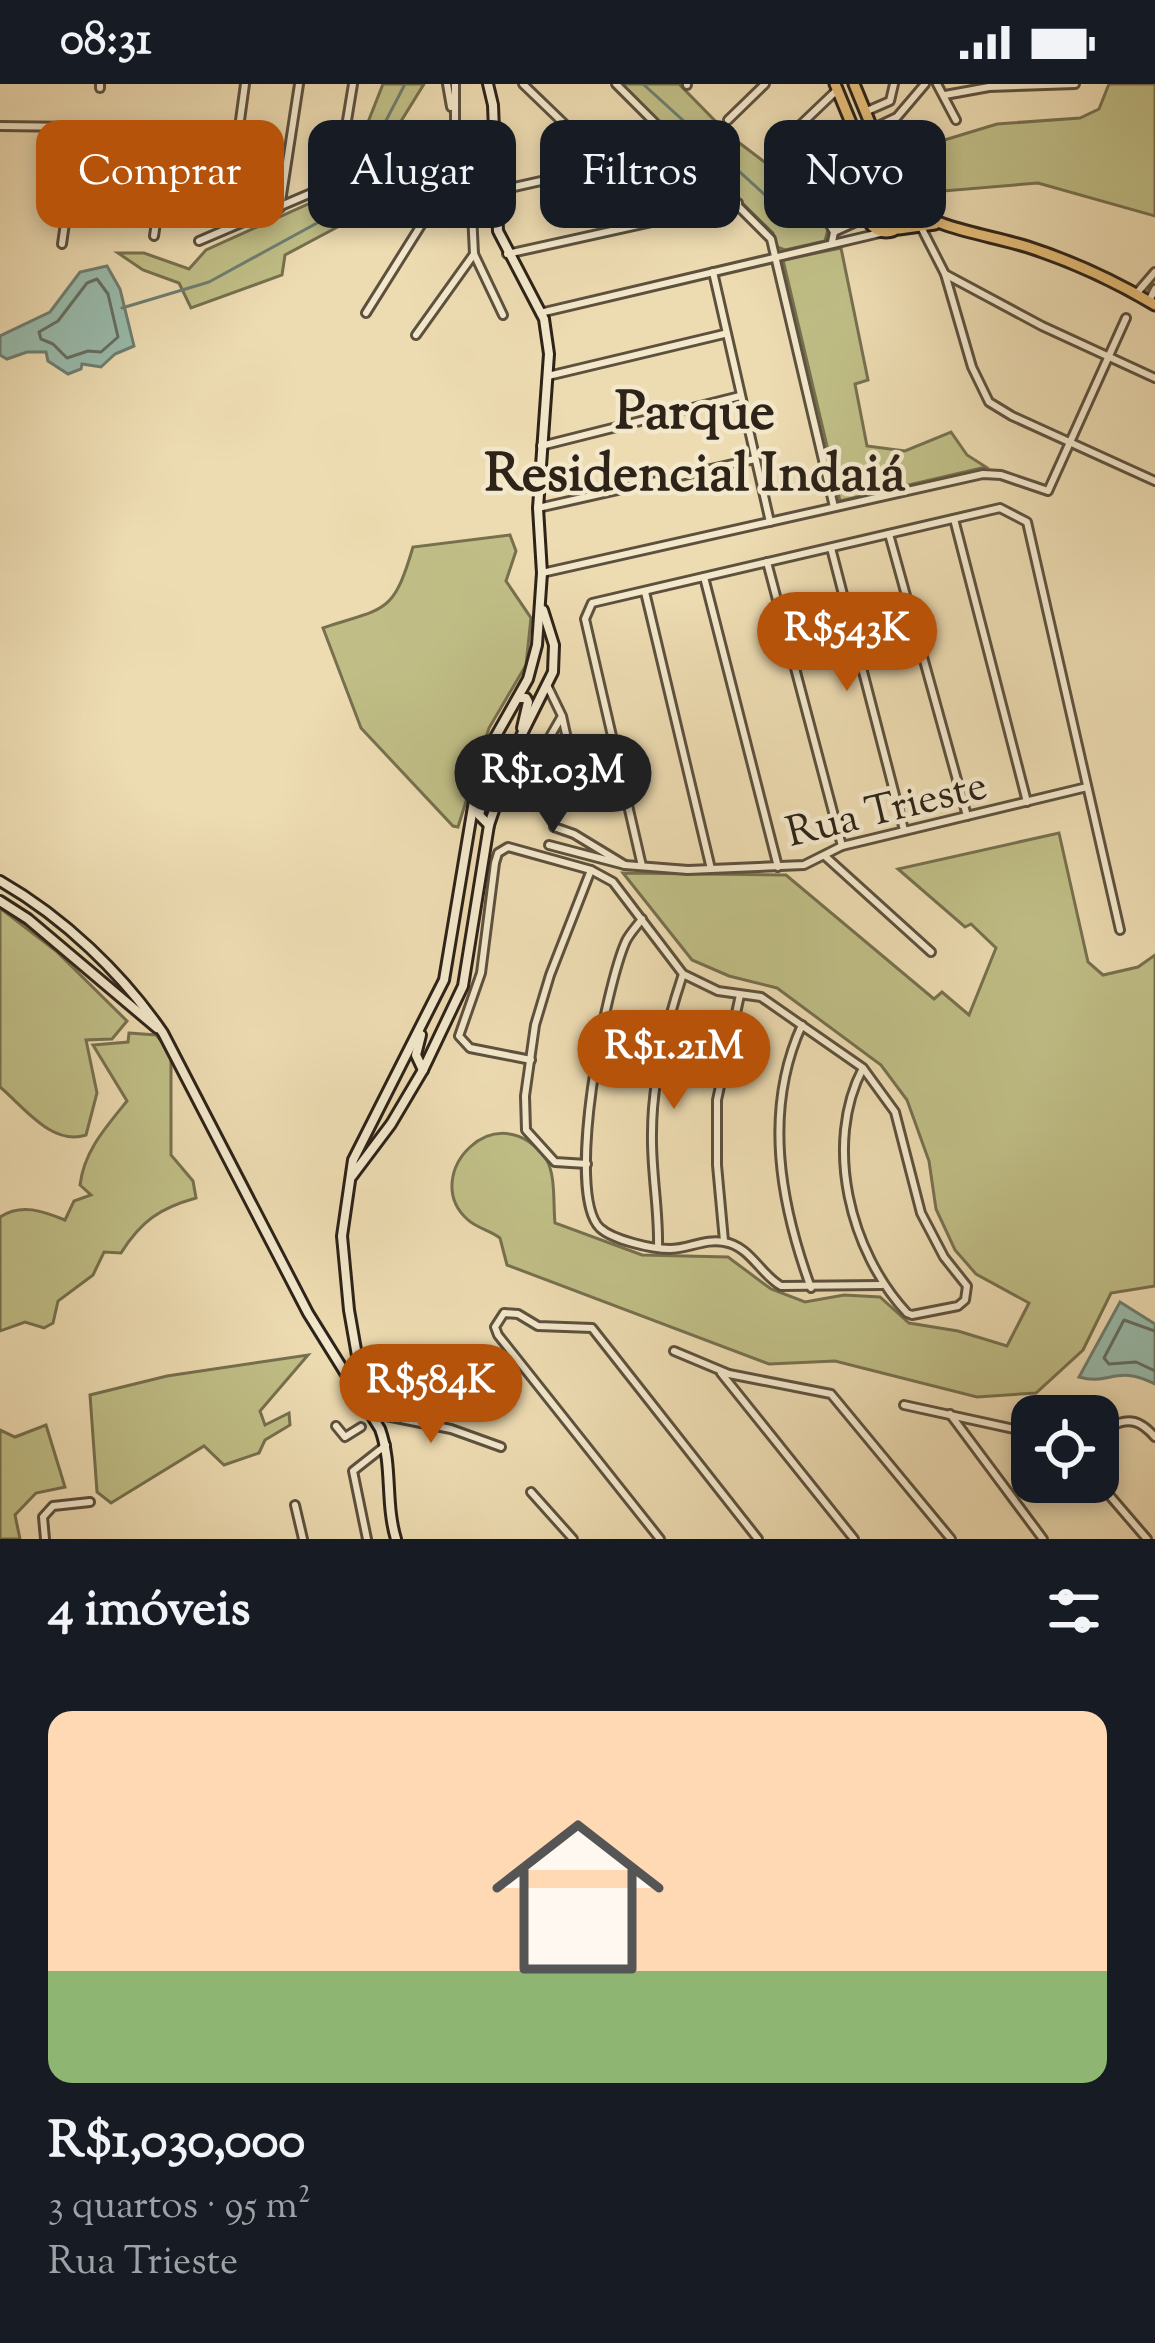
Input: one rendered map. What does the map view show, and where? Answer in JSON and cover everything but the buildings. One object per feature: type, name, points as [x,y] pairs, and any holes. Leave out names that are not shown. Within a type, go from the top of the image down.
[{"type":"main road","points":[[488,84],[494,120]]},
{"type":"main road","points":[[854,84],[871,120]]},
{"type":"main road","points":[[836,87],[851,120]]},
{"type":"main road","points":[[946,227],[1027,247],[1152,303]]},
{"type":"main road","points":[[365,1401],[353,1342],[342,1236],[349,1182],[362,1138],[432,1009],[450,961],[472,803],[489,750],[535,664],[541,603],[538,508],[547,334],[497,228]]},
{"type":"main road","points":[[879,228],[898,228]]},
{"type":"main road","points":[[890,231],[894,228]]},
{"type":"main road","points":[[349,1182],[423,1070],[446,1025],[469,960],[489,825],[523,730],[548,687],[554,645],[541,603]]},
{"type":"main road","points":[[518,698],[528,702],[520,724],[523,730]]},
{"type":"main road","points":[[489,750],[491,770],[478,815],[489,825]]},
{"type":"main road","points":[[0,881],[65,927],[146,1008],[163,1033],[255,1214],[386,1445],[396,1539]]},
{"type":"main road","points":[[0,902],[28,919],[163,1033]]},
{"type":"main road","points":[[432,1009],[446,1025]]},
{"type":"main road","points":[[420,1033],[416,1062],[423,1070]]},
{"type":"main road","points":[[334,1354],[346,1351],[353,1342]]},
{"type":"street","points":[[199,241],[225,229],[244,84]]},
{"type":"street","points":[[284,182],[299,84]]},
{"type":"street","points":[[284,206],[330,185],[340,163],[353,84]]},
{"type":"street","points":[[451,84],[456,120]]},
{"type":"street","points":[[523,84],[560,120]]},
{"type":"street","points":[[616,84],[654,120]]},
{"type":"street","points":[[728,120],[765,84]]},
{"type":"street","points":[[867,110],[890,101],[894,84]]},
{"type":"street","points":[[891,120],[913,102],[925,84]]},
{"type":"street","points":[[937,84],[956,120]]},
{"type":"street","points":[[945,94],[990,86],[1075,84]]},
{"type":"street","points":[[804,120],[836,87]]},
{"type":"street","points":[[0,126],[36,126]]},
{"type":"street","points":[[740,205],[771,239],[834,508]]},
{"type":"street","points":[[62,244],[64,228]]},
{"type":"street","points":[[154,236],[155,228]]},
{"type":"street","points":[[366,314],[419,228]]},
{"type":"street","points":[[473,228],[474,254],[503,315]]},
{"type":"street","points":[[506,254],[624,228]]},
{"type":"street","points":[[832,228],[832,242]]},
{"type":"street","points":[[834,232],[843,228]]},
{"type":"street","points":[[923,228],[945,274],[972,367],[989,402],[1155,481]]},
{"type":"street","points":[[540,313],[890,231]]},
{"type":"street","points":[[416,335],[474,254]]},
{"type":"street","points":[[713,272],[770,522]]},
{"type":"street","points":[[1136,294],[1155,272]]},
{"type":"street","points":[[945,274],[1155,378]]},
{"type":"street","points":[[1152,303],[1155,289]]},
{"type":"street","points":[[542,573],[982,474],[1048,491],[1126,318]]},
{"type":"street","points":[[548,376],[724,334]]},
{"type":"street","points":[[541,446],[740,396]]},
{"type":"street","points":[[538,508],[755,459]]},
{"type":"street","points":[[642,866],[591,645],[587,608],[592,603],[1000,508],[1027,522],[1120,930]]},
{"type":"street","points":[[955,519],[1028,802]]},
{"type":"street","points":[[889,534],[967,816]]},
{"type":"street","points":[[831,548],[904,830]]},
{"type":"street","points":[[767,562],[842,846]]},
{"type":"street","points":[[704,577],[778,867]]},
{"type":"street","points":[[644,591],[711,869]]},
{"type":"street","points":[[548,687],[562,716],[576,779],[569,789],[542,783],[535,774],[562,716]]},
{"type":"street","points":[[550,738],[566,734]]},
{"type":"street","name":"Rua Trieste","points":[[549,844],[625,865],[711,869],[804,865],[842,846],[1087,787]]},
{"type":"street","name":"Rua Trieste","points":[[554,827],[625,865]]},
{"type":"street","points":[[531,1060],[470,1048],[459,1036],[481,973],[495,863],[498,853],[508,847],[591,870],[613,882],[683,974],[718,991],[760,997],[863,1067],[895,1112],[926,1225],[967,1286],[965,1300],[958,1306],[912,1315],[882,1285],[856,1220],[844,1159],[845,1112],[863,1067]]},
{"type":"street","points":[[826,857],[931,952]]},
{"type":"street","points":[[587,1164],[558,1163],[526,1130],[525,1096],[535,1025],[591,870]]},
{"type":"street","points":[[642,919],[628,937],[610,989],[594,1063],[587,1164],[591,1209],[600,1227],[671,1249],[724,1241],[741,1249],[781,1286],[882,1285]]},
{"type":"street","points":[[658,1247],[652,1133],[655,1094],[667,1025],[683,974]]},
{"type":"street","points":[[724,1241],[717,1100],[740,995]]},
{"type":"street","points":[[802,1025],[792,1047],[779,1134],[785,1206],[811,1288]]},
{"type":"street","points":[[660,1539],[498,1336],[498,1318],[510,1312],[538,1326],[592,1328],[758,1539]]},
{"type":"street","points":[[674,1351],[719,1371],[831,1394],[951,1539]]},
{"type":"street","points":[[719,1371],[854,1539]]},
{"type":"street","points":[[904,1406],[1011,1428]]},
{"type":"street","points":[[371,1413],[451,1429],[501,1447]]},
{"type":"street","points":[[950,1414],[1043,1539]]},
{"type":"street","points":[[1119,1424],[1134,1420],[1155,1437]]},
{"type":"street","points":[[335,1426],[345,1437],[361,1427]]},
{"type":"street","points":[[367,1539],[353,1471],[386,1445]]},
{"type":"street","points":[[531,1492],[573,1539]]},
{"type":"street","points":[[45,1539],[43,1517],[53,1506],[90,1502]]},
{"type":"street","points":[[1116,1503],[1147,1539]]},
{"type":"street","points":[[295,1505],[303,1539]]},
{"type":"shaded area","points":[[383,84],[424,84],[402,120],[369,120]]},
{"type":"shaded area","points":[[620,84],[679,84],[714,120],[657,120]]},
{"type":"shaded area","points":[[1109,84],[1155,84],[1155,216],[1038,183],[946,191],[946,140],[997,124],[1080,118],[1099,109]]},
{"type":"shaded area","points":[[740,143],[764,162],[764,224],[740,201]]},
{"type":"shaded area","points":[[308,204],[308,228],[336,228],[285,255],[282,275],[191,308],[179,283],[143,270],[118,253],[144,253],[189,269],[206,250],[255,228],[284,228],[284,215]]},
{"type":"shaded area","points":[[768,228],[828,230],[825,241],[785,250],[777,247]]},
{"type":"shaded area","points":[[841,248],[868,380],[855,384],[867,446],[905,451],[951,432],[967,455],[986,467],[840,501],[783,260]]},
{"type":"shaded area","points":[[510,535],[516,551],[506,581],[531,618],[526,665],[489,728],[458,827],[361,728],[323,628],[384,605],[399,585],[413,547]]},
{"type":"shaded area","points":[[1059,833],[1088,962],[1103,975],[1138,967],[1155,955],[1155,1286],[1111,1293],[1083,1350],[1036,1393],[977,1397],[835,1361],[769,1364],[507,1265],[500,1238],[467,1219],[455,1201],[452,1182],[470,1147],[487,1136],[506,1134],[527,1140],[546,1159],[553,1181],[555,1223],[642,1255],[728,1257],[771,1289],[805,1302],[844,1295],[880,1297],[909,1323],[1007,1346],[1029,1303],[976,1274],[955,1250],[936,1209],[929,1161],[907,1100],[881,1065],[777,988],[729,976],[692,960],[623,873],[786,875],[934,999],[942,992],[969,1015],[996,948],[898,869]]},
{"type":"shaded area","points":[[0,908],[56,951],[127,1021],[112,1039],[86,1040],[97,1093],[86,1135],[74,1137],[50,1130],[0,1087]]},
{"type":"shaded area","points":[[129,1033],[156,1035],[171,1052],[171,1155],[193,1181],[196,1198],[152,1217],[121,1253],[104,1252],[93,1275],[58,1301],[53,1323],[44,1328],[25,1322],[0,1331],[0,1217],[24,1209],[65,1220],[74,1201],[91,1195],[80,1185],[86,1161],[127,1101],[93,1045],[128,1042]]},
{"type":"shaded area","points":[[308,1355],[260,1411],[265,1425],[289,1413],[290,1425],[265,1440],[259,1453],[224,1465],[204,1446],[111,1503],[97,1492],[90,1395],[167,1376]]},
{"type":"shaded area","points":[[46,1425],[65,1487],[36,1493],[15,1515],[20,1539],[0,1539],[0,1430],[15,1437]]},
{"type":"water","points":[[107,266],[120,289],[134,346],[101,367],[82,364],[68,374],[48,361],[46,352],[7,359],[0,355],[0,336],[50,312],[80,272]]},
{"type":"water","points":[[1120,1302],[1155,1324],[1155,1384],[1122,1375],[1079,1377]]},
{"type":"waterway","points":[[122,308],[209,282],[339,211],[405,84]]},
{"type":"waterway","points":[[643,84],[764,194]]},
{"type":"district","name":"Parque Residencial Indaiá","points":[[695,440]]}]
